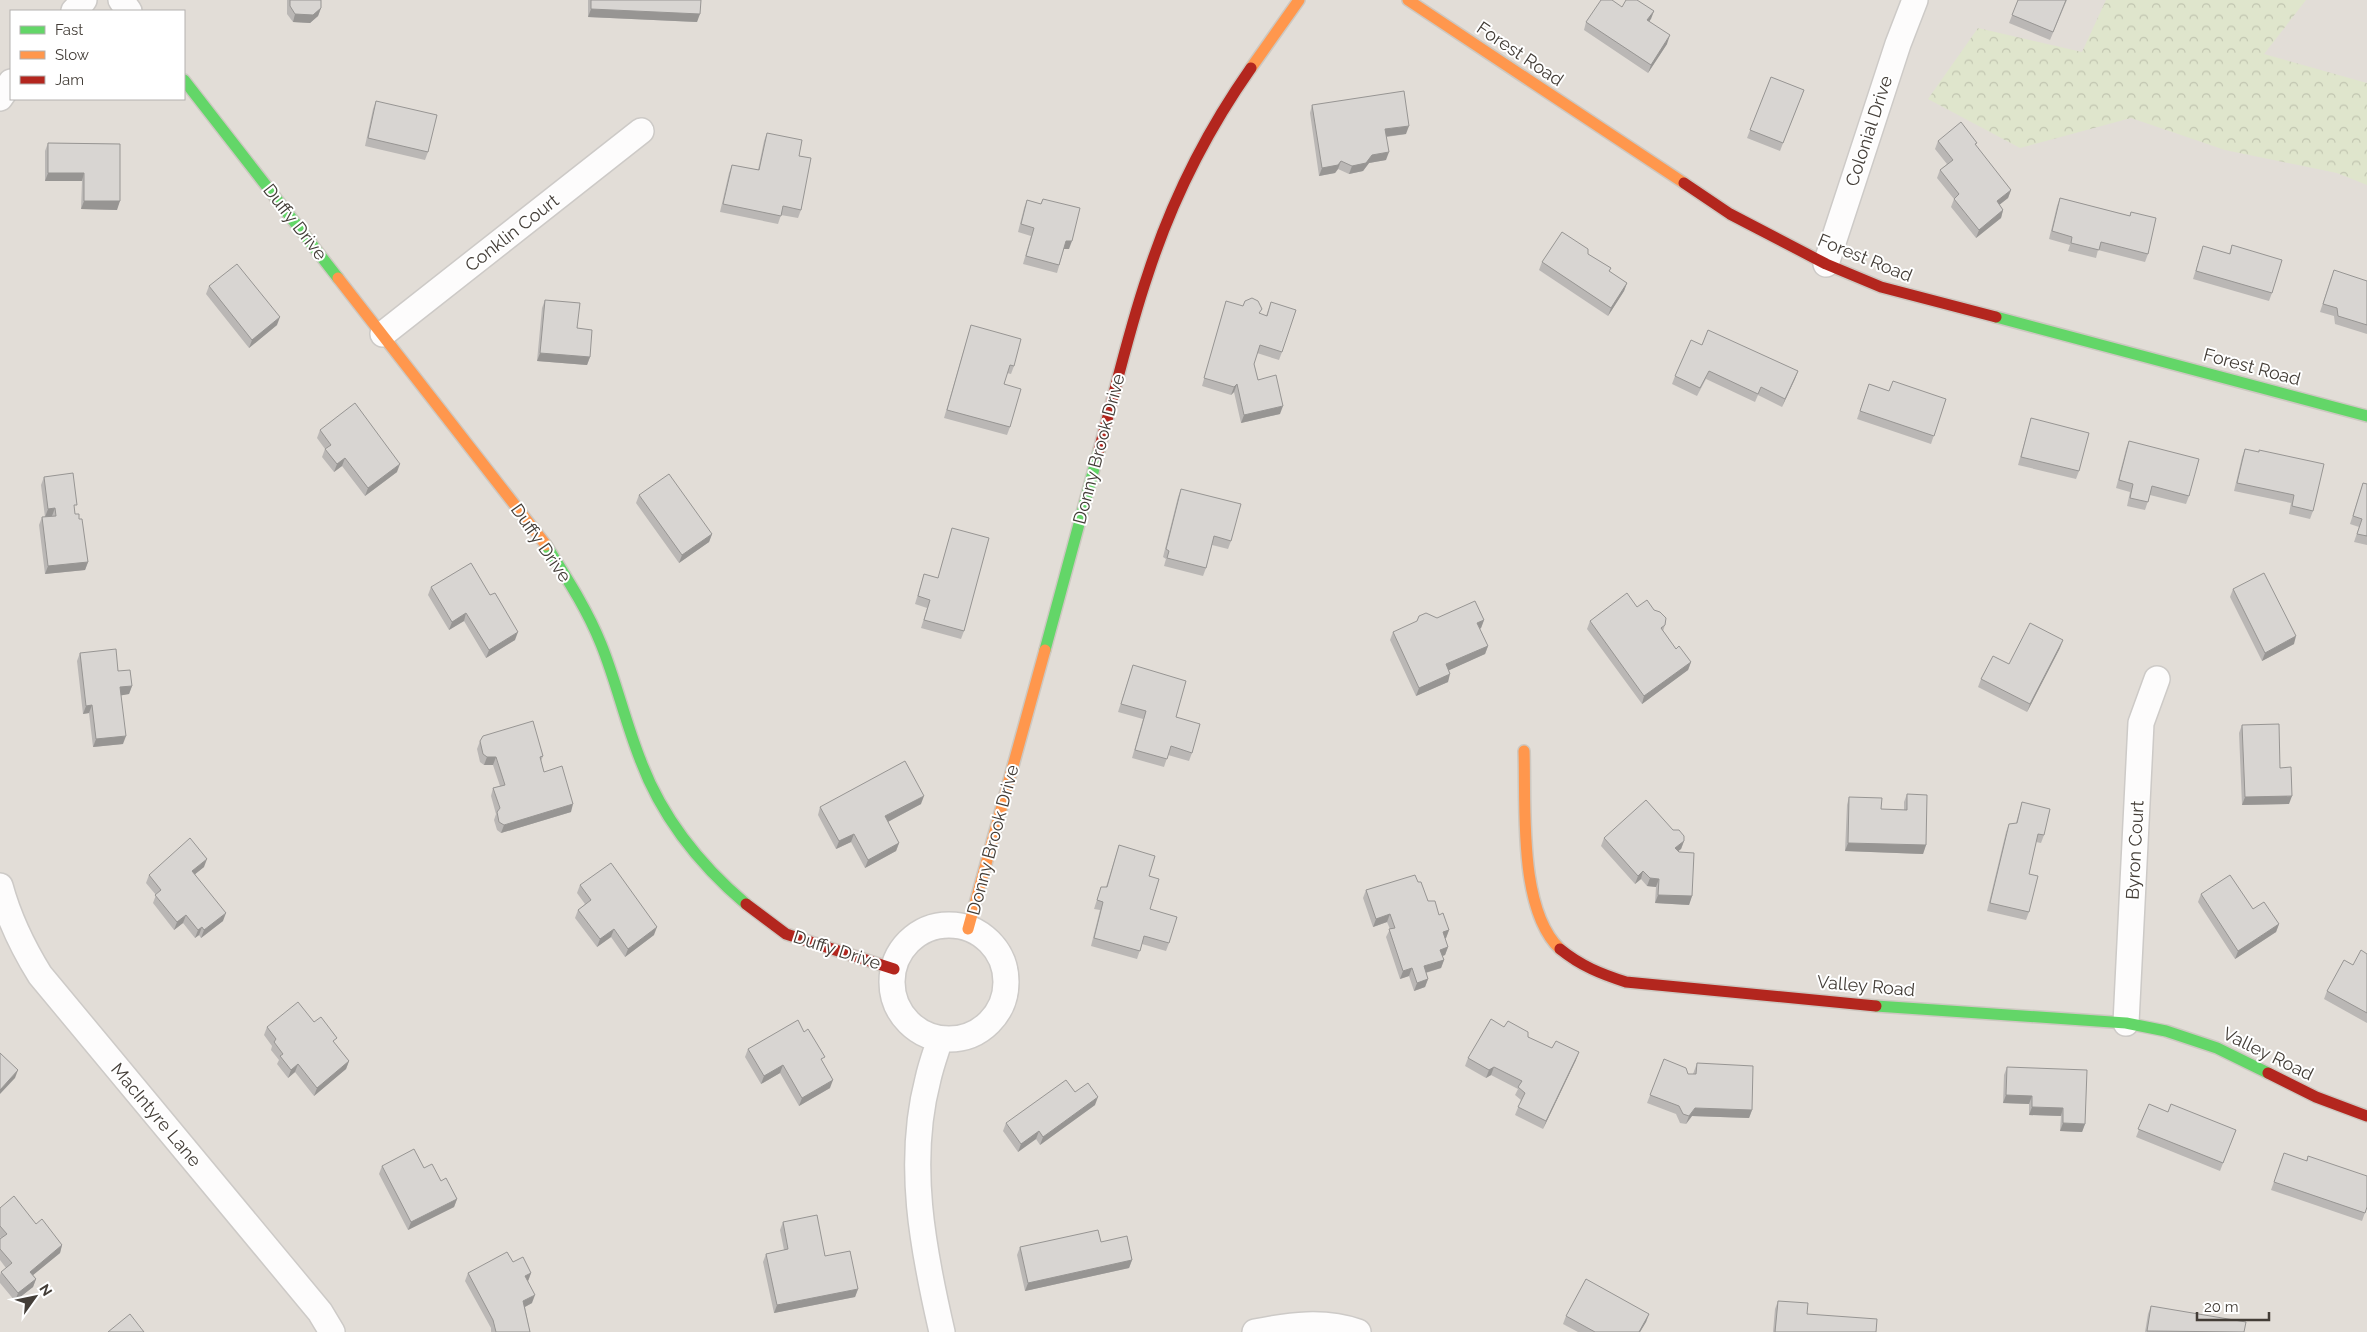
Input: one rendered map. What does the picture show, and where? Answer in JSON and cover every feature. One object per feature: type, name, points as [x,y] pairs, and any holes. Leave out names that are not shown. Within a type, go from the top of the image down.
[{"type":"street","points":[[75,10],[84,0]]},
{"type":"street","points":[[121,0],[129,10]]},
{"type":"street","name":"Donny Brook Drive","points":[[968,929],[1147,276],[1170,213],[1198,152],[1232,95],[1299,0]]},
{"type":"street","name":"Forest Road","points":[[1408,0],[1730,214],[1826,264],[1881,287],[2367,416]]},
{"type":"street","name":"Colonial Drive","points":[[1826,264],[1898,44],[1916,0]]},
{"type":"street","name":"Duffy Drive","points":[[185,81],[545,543],[576,592],[601,644],[640,760],[662,806],[691,848],[720,882],[754,912],[786,934],[894,969]]},
{"type":"street","points":[[0,98],[10,83]]},
{"type":"street","name":"Conklin Court","points":[[383,334],[641,131]]},
{"type":"street","name":"Byron Court","points":[[2126,1023],[2141,723],[2157,679]]},
{"type":"street","name":"Valley Road","points":[[1524,751],[1528,876],[1533,903],[1542,925],[1557,946],[1576,963],[1599,974],[1626,982],[1875,1006],[2126,1023],[2166,1031],[2218,1048],[2316,1097],[2367,1116]]},
{"type":"street","name":"MacIntyre Lane","points":[[0,886],[8,914],[21,945],[40,976],[320,1312],[332,1332]]},
{"type":"street","name":"Donny Brook Drive","points":[[950,925],[968,929],[985,938],[997,952],[1004,969],[1006,988],[1001,1006],[996,1014],[991,1021],[976,1033],[959,1039],[940,1039],[922,1032],[907,1021],[897,1005],[893,987],[894,969],[901,951],[914,937],[931,928],[950,925]]},
{"type":"street","points":[[940,1039],[927,1080],[920,1128],[918,1168],[920,1225],[942,1332]]},
{"type":"street","points":[[1255,1332],[1288,1326],[1317,1324],[1346,1328],[1358,1332]]},
{"type":"shaded area","points":[[0,0],[2367,0],[2367,1332],[0,1332]]},
{"type":"green space","points":[[2106,0],[2306,0],[2264,54],[2367,83],[2367,185],[2337,173],[2225,150],[2131,118],[2020,148],[1928,99],[1978,28],[2082,52]]},
{"type":"building","points":[[290,0],[321,0],[321,8],[313,15],[295,14],[290,6]]},
{"type":"building","points":[[591,0],[701,0],[700,14],[591,9]]},
{"type":"building","points":[[1601,0],[1612,0],[1622,7],[1626,0],[1637,0],[1654,11],[1647,20],[1670,35],[1651,65],[1586,22]]},
{"type":"building","points":[[2018,0],[2066,0],[2053,32],[2012,15]]},
{"type":"building","points":[[1771,77],[1804,90],[1783,143],[1750,130]]},
{"type":"building","points":[[1404,91],[1409,126],[1385,129],[1389,152],[1372,155],[1366,163],[1352,166],[1341,161],[1338,165],[1322,168],[1312,105]]},
{"type":"building","points":[[376,101],[437,115],[428,152],[368,138]]},
{"type":"building","points":[[1961,122],[1977,143],[1975,144],[2011,190],[1997,201],[2003,210],[1979,230],[1954,199],[1959,194],[1940,170],[1953,160],[1938,141]]},
{"type":"building","points":[[767,133],[802,140],[799,156],[811,158],[801,210],[783,206],[781,216],[723,204],[732,165],[759,170]]},
{"type":"building","points":[[48,143],[120,144],[120,201],[84,201],[84,173],[48,173]]},
{"type":"building","points":[[2060,198],[2130,216],[2131,212],[2156,218],[2148,254],[2101,242],[2099,250],[2071,243],[2072,237],[2052,231]]},
{"type":"building","points":[[1043,199],[1080,208],[1072,241],[1066,241],[1059,265],[1026,256],[1034,228],[1021,224],[1027,200],[1041,204]]},
{"type":"building","points":[[1562,232],[1588,249],[1588,254],[1611,268],[1609,271],[1627,283],[1611,308],[1542,262]]},
{"type":"building","points":[[2232,245],[2282,260],[2272,293],[2196,271],[2203,246],[2230,254]]},
{"type":"building","points":[[237,264],[280,317],[252,340],[209,286]]},
{"type":"building","points":[[2334,270],[2367,281],[2367,325],[2338,316],[2337,308],[2323,304]]},
{"type":"building","points":[[1252,298],[1258,301],[1262,309],[1259,313],[1267,316],[1271,302],[1296,310],[1282,352],[1260,345],[1254,364],[1258,380],[1276,375],[1283,406],[1244,415],[1237,384],[1234,387],[1204,378],[1226,301],[1243,306],[1245,301]]},
{"type":"building","points":[[545,300],[580,303],[577,328],[592,330],[590,357],[540,353]]},
{"type":"building","points":[[971,325],[1021,339],[1014,366],[1010,365],[1004,384],[1021,389],[1010,427],[947,410]]},
{"type":"building","points":[[1708,330],[1798,371],[1785,399],[1761,387],[1758,394],[1709,371],[1700,388],[1675,376],[1691,340],[1702,345]]},
{"type":"building","points":[[1893,381],[1946,399],[1934,436],[1860,411],[1869,384],[1889,391]]},
{"type":"building","points":[[355,403],[400,464],[368,488],[345,458],[337,464],[325,449],[331,445],[320,430]]},
{"type":"building","points":[[2031,418],[2089,433],[2079,471],[2021,457]]},
{"type":"building","points":[[2129,441],[2199,459],[2189,496],[2152,486],[2148,502],[2130,498],[2133,484],[2119,480]]},
{"type":"building","points":[[2245,449],[2259,452],[2259,450],[2324,464],[2313,511],[2292,506],[2294,495],[2237,483]]},
{"type":"building","points":[[73,473],[77,505],[74,505],[75,514],[79,514],[79,519],[82,519],[88,562],[48,566],[42,517],[56,516],[55,508],[48,509],[44,477]]},
{"type":"building","points":[[669,474],[712,534],[682,555],[639,495]]},
{"type":"building","points":[[2363,483],[2367,484],[2367,536],[2357,534],[2362,519],[2353,516]]},
{"type":"building","points":[[1181,489],[1241,504],[1231,541],[1214,536],[1206,568],[1167,558],[1169,551],[1166,549]]},
{"type":"building","points":[[952,528],[989,538],[964,631],[924,620],[930,600],[918,596],[924,574],[938,578]]},
{"type":"building","points":[[471,563],[490,595],[495,593],[518,632],[489,650],[466,613],[452,622],[431,587]]},
{"type":"building","points":[[2264,573],[2296,636],[2265,653],[2233,589]]},
{"type":"building","points":[[1627,593],[1637,607],[1647,600],[1654,610],[1660,612],[1666,618],[1665,625],[1661,628],[1676,649],[1679,646],[1691,662],[1644,696],[1590,621]]},
{"type":"building","points":[[1475,601],[1484,620],[1477,623],[1488,646],[1446,664],[1450,674],[1419,688],[1393,632],[1417,621],[1419,616],[1426,613],[1437,618]]},
{"type":"building","points":[[2030,623],[2063,640],[2030,704],[1981,679],[1993,656],[2009,664]]},
{"type":"building","points":[[116,649],[118,671],[130,670],[132,686],[120,687],[126,736],[96,739],[92,705],[86,706],[80,653]]},
{"type":"building","points":[[1133,665],[1186,681],[1176,717],[1200,724],[1192,753],[1171,746],[1167,759],[1135,750],[1146,711],[1121,704]]},
{"type":"building","points":[[533,721],[543,756],[540,757],[544,772],[562,766],[573,804],[504,825],[499,822],[497,812],[500,808],[493,788],[505,785],[496,757],[487,757],[483,754],[480,741],[483,736]]},
{"type":"building","points":[[2279,724],[2280,768],[2291,767],[2292,796],[2245,797],[2242,725]]},
{"type":"building","points":[[905,761],[924,796],[885,816],[899,843],[868,860],[854,834],[839,841],[820,807]]},
{"type":"building","points":[[1907,794],[1927,795],[1926,845],[1848,843],[1849,797],[1882,798],[1881,809],[1907,810]]},
{"type":"building","points":[[1646,800],[1673,830],[1679,830],[1684,836],[1684,841],[1675,848],[1679,852],[1694,853],[1692,896],[1658,895],[1659,879],[1650,878],[1643,871],[1638,876],[1604,838]]},
{"type":"building","points":[[2022,802],[2050,809],[2044,835],[2038,834],[2029,874],[2038,876],[2029,912],[1990,903],[2009,824],[2017,823]]},
{"type":"building","points":[[190,838],[207,859],[192,871],[226,913],[204,930],[202,927],[198,930],[186,915],[177,922],[155,895],[161,890],[149,875]]},
{"type":"building","points":[[1119,845],[1155,856],[1149,876],[1159,879],[1150,909],[1177,917],[1169,943],[1144,936],[1140,951],[1094,938],[1103,902],[1097,900],[1101,887],[1107,887]]},
{"type":"building","points":[[611,863],[657,927],[628,949],[614,929],[600,939],[578,910],[591,900],[580,885]]},
{"type":"building","points":[[1415,875],[1418,882],[1421,882],[1428,901],[1435,901],[1439,915],[1443,913],[1449,930],[1443,932],[1448,947],[1440,950],[1444,960],[1424,966],[1428,979],[1417,983],[1412,968],[1403,971],[1389,929],[1395,928],[1390,914],[1376,919],[1366,890]]},
{"type":"building","points":[[2230,875],[2253,909],[2264,902],[2279,924],[2238,951],[2201,894]]},
{"type":"building","points":[[2361,950],[2367,954],[2367,1013],[2327,991],[2344,960],[2353,965]]},
{"type":"building","points":[[298,1002],[314,1022],[321,1017],[337,1038],[333,1041],[349,1061],[317,1088],[298,1064],[291,1070],[280,1056],[283,1054],[274,1042],[276,1039],[267,1027]]},
{"type":"building","points":[[1491,1019],[1504,1027],[1508,1021],[1528,1032],[1528,1037],[1552,1048],[1556,1041],[1579,1052],[1546,1121],[1518,1107],[1525,1093],[1518,1087],[1522,1081],[1494,1067],[1489,1070],[1468,1058]]},
{"type":"building","points":[[798,1020],[804,1032],[808,1029],[825,1057],[821,1059],[833,1080],[802,1098],[783,1065],[764,1076],[748,1049]]},
{"type":"building","points":[[0,1053],[18,1070],[0,1090]]},
{"type":"building","points":[[1664,1059],[1686,1068],[1688,1074],[1696,1074],[1697,1063],[1753,1066],[1752,1110],[1695,1108],[1689,1116],[1683,1114],[1679,1106],[1650,1095]]},
{"type":"building","points":[[2007,1067],[2087,1070],[2085,1124],[2063,1123],[2063,1108],[2032,1107],[2032,1096],[2006,1095]]},
{"type":"building","points":[[1066,1080],[1075,1092],[1088,1083],[1098,1097],[1043,1137],[1039,1131],[1021,1144],[1006,1123]]},
{"type":"building","points":[[2149,1104],[2168,1112],[2171,1104],[2236,1130],[2223,1163],[2138,1129]]},
{"type":"building","points":[[414,1149],[424,1168],[432,1164],[441,1181],[446,1178],[457,1199],[411,1222],[382,1166]]},
{"type":"building","points":[[2284,1153],[2307,1161],[2308,1156],[2367,1176],[2367,1207],[2365,1213],[2274,1182]]},
{"type":"building","points":[[14,1196],[36,1224],[42,1219],[62,1245],[30,1272],[36,1279],[18,1293],[1,1272],[12,1263],[0,1249],[0,1239],[7,1234],[0,1226],[0,1208]]},
{"type":"building","points":[[817,1215],[825,1256],[850,1251],[858,1289],[777,1305],[766,1254],[788,1249],[783,1222]]},
{"type":"building","points":[[1098,1230],[1101,1242],[1127,1236],[1132,1260],[1028,1283],[1020,1247]]},
{"type":"building","points":[[507,1252],[513,1262],[523,1257],[531,1273],[525,1276],[535,1295],[523,1301],[530,1332],[496,1332],[493,1320],[468,1273]]},
{"type":"building","points":[[1586,1279],[1649,1314],[1639,1332],[1595,1332],[1566,1316]]},
{"type":"building","points":[[1778,1301],[1808,1303],[1807,1314],[1877,1319],[1876,1332],[1775,1332]]},
{"type":"building","points":[[2151,1306],[2246,1322],[2244,1332],[2147,1331]]},
{"type":"building","points":[[130,1314],[144,1332],[108,1332]]},
{"type":"traffic: fast","points":[[185,81],[338,278]]},
{"type":"traffic: fast","points":[[1996,317],[2367,416]]},
{"type":"traffic: fast","points":[[1045,650],[1099,450]]},
{"type":"traffic: fast","points":[[546,545],[576,593],[595,631],[640,759],[659,800],[671,820],[698,856],[746,904]]},
{"type":"traffic: fast","points":[[1876,1006],[2126,1023],[2166,1031],[2217,1048],[2268,1073]]},
{"type":"traffic: slow","points":[[1251,68],[1299,0]]},
{"type":"traffic: slow","points":[[1408,0],[1684,183]]},
{"type":"traffic: slow","points":[[338,278],[546,545]]},
{"type":"traffic: slow","points":[[968,929],[1045,650]]},
{"type":"traffic: slow","points":[[1524,751],[1525,828],[1531,884],[1537,909],[1546,931],[1560,949]]},
{"type":"traffic: jam","points":[[1099,450],[1134,318],[1157,247],[1179,193],[1205,142],[1251,68]]},
{"type":"traffic: jam","points":[[1684,183],[1730,214],[1826,264],[1881,287],[1996,317]]},
{"type":"traffic: jam","points":[[746,904],[786,934],[894,969]]},
{"type":"traffic: jam","points":[[1560,949],[1591,969],[1626,982],[1876,1006]]},
{"type":"traffic: jam","points":[[2268,1073],[2316,1097],[2367,1116]]}]
